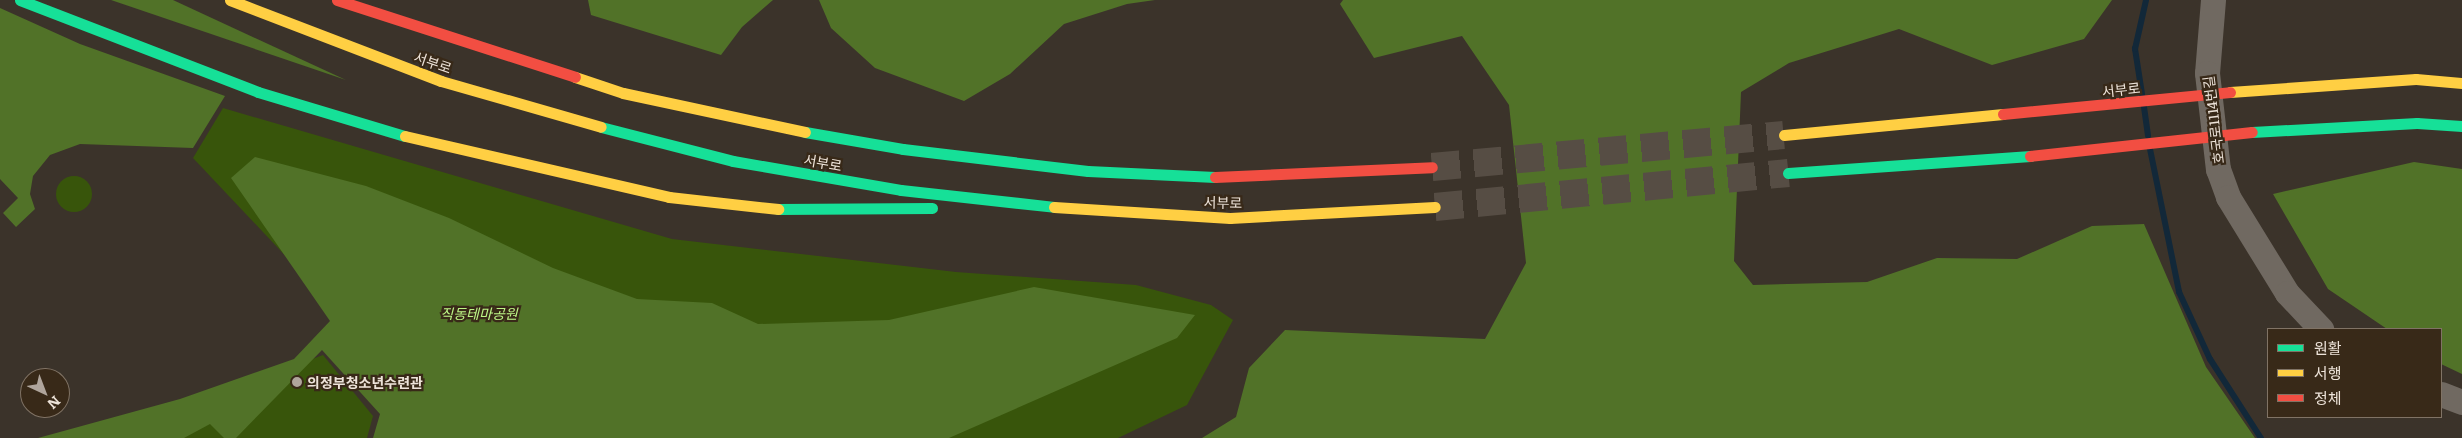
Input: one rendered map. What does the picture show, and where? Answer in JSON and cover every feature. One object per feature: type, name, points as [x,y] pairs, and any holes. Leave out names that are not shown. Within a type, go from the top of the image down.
[{"type":"highway","points":[[20,0],[167,60],[340,119],[616,187],[792,211],[1034,205]]},
{"type":"highway","name":"서부로","points":[[230,0],[442,82],[613,131],[733,161],[901,190],[1034,205],[1230,218],[1435,207]]},
{"type":"highway","name":"서부로","points":[[337,0],[623,93],[740,120],[903,149],[1088,171],[1234,178],[1432,167]]},
{"type":"highway","name":"서부로","points":[[1784,135],[2060,111],[2286,86],[2416,79],[2462,83]]},
{"type":"highway","points":[[1788,173],[1935,166],[2279,129],[2417,123],[2462,126]]},
{"type":"street","name":"호국로1114번길","points":[[2213,0],[2207,72],[2218,169],[2228,197],[2282,285],[2320,328]]},
{"type":"street","points":[[2442,394],[2462,402]]},
{"type":"green space","points":[[111,0],[173,0],[346,80]]},
{"type":"green space","points":[[588,0],[773,0],[742,27],[721,55],[591,15]]},
{"type":"green space","points":[[819,0],[1155,0],[1127,4],[1064,24],[1010,74],[964,101],[875,68],[831,28]]},
{"type":"green space","points":[[1343,0],[2112,0],[2084,39],[1992,65],[1899,29],[1789,63],[1741,92],[1734,261],[1753,285],[1867,282],[1937,258],[2017,259],[2092,226],[2144,224],[2206,367],[2255,438],[1202,438],[1236,417],[1249,368],[1285,330],[1485,339],[1526,263],[1509,105],[1462,36],[1374,58],[1340,4]]},
{"type":"green space","points":[[0,8],[80,44],[225,96],[193,148],[80,144],[50,155],[33,176],[30,194],[35,209],[16,227],[3,213],[18,198],[0,179]]},
{"type":"green space","name":"직동테마공원","points":[[223,108],[672,239],[956,272],[1136,285],[1211,305],[1233,320],[1187,405],[1118,438],[380,438],[382,404],[346,320],[193,158]]},
{"type":"green space","name":"직동테마공원","points":[[255,157],[366,186],[449,218],[553,268],[637,299],[712,303],[758,324],[889,320],[1034,287],[1195,315],[1177,338],[949,438],[373,438],[380,414],[322,350],[236,438],[224,438],[210,424],[184,438],[38,438],[180,399],[294,359],[330,321],[231,178]]},
{"type":"green space","points":[[2414,162],[2462,169],[2462,374],[2442,364],[2442,328],[2386,328],[2328,289],[2273,194]]},
{"type":"green space","points":[[74,176],[81,177],[87,181],[91,187],[91,201],[87,207],[81,211],[74,212],[67,211],[61,207],[57,201],[56,194],[57,187],[61,181],[67,177]]},
{"type":"green space","name":"의정부청소년수련관","points":[[323,355],[373,416],[367,438],[75,438],[177,410]]},
{"type":"waterway","points":[[2142,94],[2135,49],[2146,0]]},
{"type":"waterway","points":[[2144,107],[2148,136]]},
{"type":"waterway","points":[[2150,149],[2179,292],[2210,359],[2261,438]]},
{"type":"tunnel","points":[[1432,167],[1784,135]]},
{"type":"tunnel","points":[[1435,207],[1788,173]]},
{"type":"traffic: fast","points":[[20,0],[258,92],[405,136]]},
{"type":"traffic: fast","points":[[2252,132],[2417,123],[2462,126]]},
{"type":"traffic: fast","points":[[601,127],[733,161],[901,190],[1054,207]]},
{"type":"traffic: fast","points":[[805,132],[903,149],[1088,171],[1215,177]]},
{"type":"traffic: fast","points":[[1788,173],[2030,156]]},
{"type":"traffic: fast","points":[[778,209],[932,208]]},
{"type":"traffic: slow","points":[[230,0],[441,81],[601,127]]},
{"type":"traffic: slow","points":[[575,77],[623,93],[805,132]]},
{"type":"traffic: slow","points":[[2230,92],[2416,79],[2462,83]]},
{"type":"traffic: slow","points":[[1784,135],[2003,114]]},
{"type":"traffic: slow","points":[[405,136],[669,197],[778,209]]},
{"type":"traffic: slow","points":[[1054,207],[1230,218],[1435,207]]},
{"type":"traffic: jam","points":[[337,0],[575,77]]},
{"type":"traffic: jam","points":[[2003,114],[2230,92]]},
{"type":"traffic: jam","points":[[2030,156],[2252,132]]},
{"type":"traffic: jam","points":[[1215,177],[1432,167]]},
{"type":"place","name":"의정부청소년수련관","points":[[297,382]]}]
